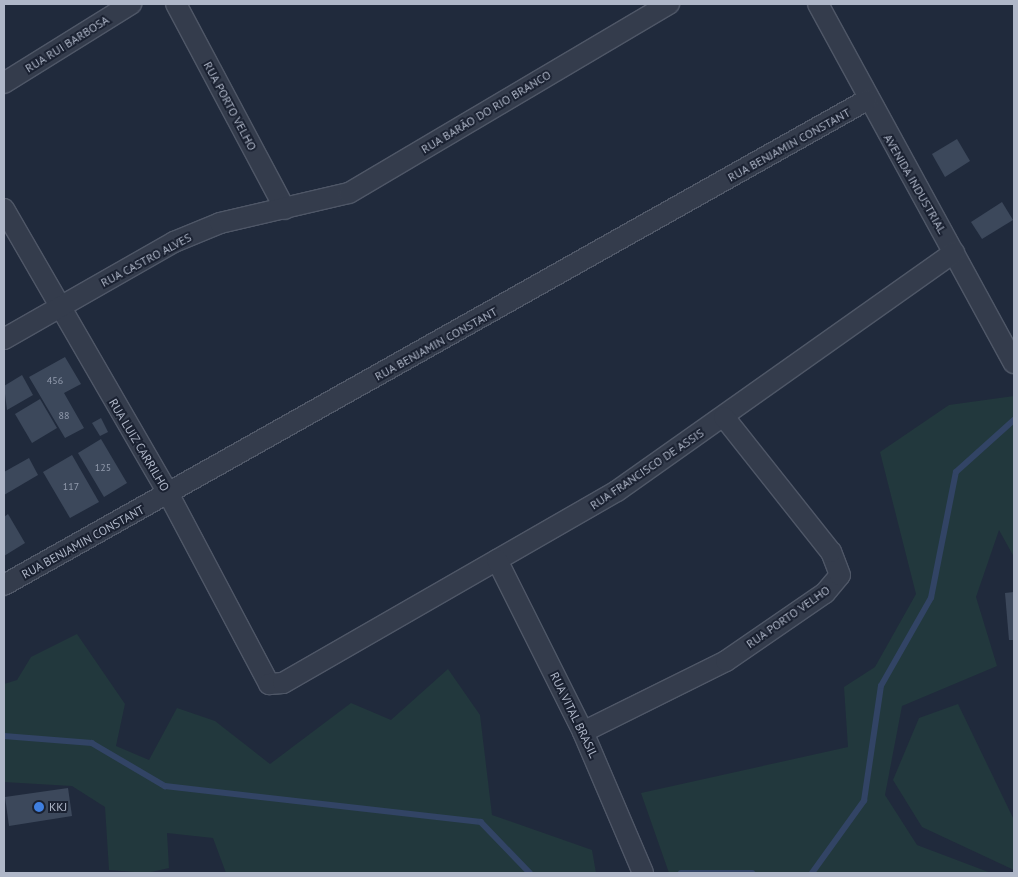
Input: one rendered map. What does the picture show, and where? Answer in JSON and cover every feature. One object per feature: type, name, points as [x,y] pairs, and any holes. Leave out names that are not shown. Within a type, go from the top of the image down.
[{"type":"street","name":"RUA RUI BARBOSA","points":[[4,83],[130,4]]},
{"type":"street","name":"RUA PORTO VELHO","points":[[176,4],[291,208]]},
{"type":"street","name":"RUA BARÃO DO RIO BRANCO","points":[[291,208],[349,193],[669,4]]},
{"type":"street","name":"AVENIDA INDUSTRIAL","points":[[818,4],[867,100],[954,252],[1014,363]]},
{"type":"street","name":"RUA BENJAMIN CONSTANT","points":[[4,585],[169,495],[867,100]]},
{"type":"street","name":"RUA CASTRO ALVES","points":[[4,339],[174,242],[220,223],[291,208]]},
{"type":"street","name":"RUA LUIZ CARRILHO","points":[[4,210],[58,308],[169,495],[269,684]]},
{"type":"street","name":"RUA FRANCISCO DE ASSIS","points":[[269,684],[283,683],[617,491],[724,417],[954,252]]},
{"type":"street","name":"RUA PORTO VELHO","points":[[583,732],[726,661],[825,593],[840,575],[831,552],[724,417]]},
{"type":"street","name":"RUA VITAL BRASIL","points":[[497,560],[583,732],[640,866]]},
{"type":"green space","points":[[1014,396],[1014,557],[999,530],[976,597],[997,666],[902,706],[885,795],[917,845],[991,873],[669,873],[641,793],[848,747],[844,687],[875,667],[916,594],[880,452],[949,405]]},
{"type":"green space","points":[[77,634],[125,704],[116,746],[149,760],[177,708],[215,721],[270,764],[351,703],[391,720],[448,669],[480,715],[492,815],[592,850],[596,873],[226,873],[213,838],[167,833],[169,868],[147,873],[109,870],[105,807],[72,786],[4,782],[4,684],[17,680],[31,657]]},
{"type":"green space","points":[[958,704],[1014,820],[1014,870],[922,827],[893,780],[919,718]]},
{"type":"building","points":[[957,139],[970,161],[945,177],[932,154]]},
{"type":"building","points":[[1002,202],[1013,220],[982,239],[971,222]]},
{"type":"building","points":[[65,357],[81,384],[64,393],[84,428],[65,438],[29,377]]},
{"type":"building","points":[[22,375],[33,395],[7,410],[4,386]]},
{"type":"building","points":[[40,399],[57,428],[32,443],[15,414]]},
{"type":"building","points":[[101,418],[108,432],[100,436],[92,423]]},
{"type":"building","points":[[101,439],[127,483],[104,497],[78,453]]},
{"type":"building","points":[[72,455],[99,502],[70,518],[43,472]]},
{"type":"building","points":[[29,458],[38,475],[4,495],[4,472]]},
{"type":"building","points":[[8,514],[25,543],[4,556],[4,517]]},
{"type":"building","points":[[1014,592],[1014,640],[1009,640],[1005,593]]},
{"type":"building","name":"KKJ","points":[[68,788],[72,816],[9,826],[5,797]]},
{"type":"waterway","points":[[812,873],[864,801],[881,686],[931,598],[956,472],[1014,420]]},
{"type":"waterway","points":[[4,736],[92,743],[165,786],[481,822],[530,873]]},
{"type":"waterway","points":[[681,873],[752,873]]},
{"type":"place","name":"KKJ","points":[[39,807]]}]
